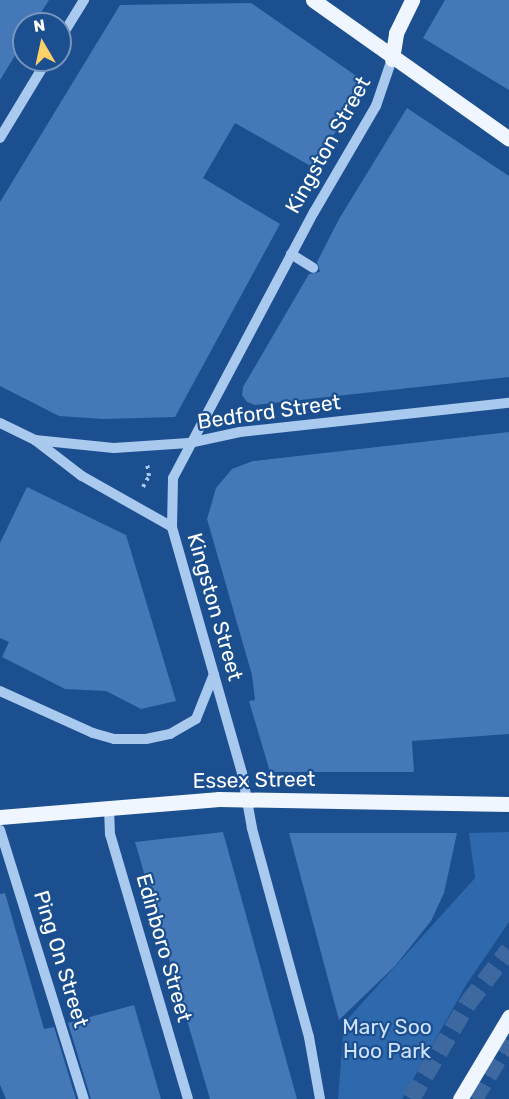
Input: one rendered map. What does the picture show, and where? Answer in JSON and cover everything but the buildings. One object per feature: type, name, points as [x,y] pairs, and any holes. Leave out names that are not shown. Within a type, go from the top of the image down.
[{"type":"main road","points":[[313,0],[392,59],[509,138]]},
{"type":"main road","points":[[392,59],[396,33],[412,0]]},
{"type":"main road","name":"Essex Street","points":[[0,817],[109,807],[246,799],[509,804]]},
{"type":"main road","points":[[460,1099],[509,1017]]},
{"type":"street","points":[[72,20],[84,0]]},
{"type":"street","name":"Kingston Street","points":[[320,1099],[309,1037],[214,674],[172,527],[173,478],[189,443],[291,254],[376,106],[392,59]]},
{"type":"street","points":[[0,138],[40,72]]},
{"type":"street","points":[[291,254],[313,268]]},
{"type":"street","name":"Bedford Street","points":[[35,440],[114,448],[189,443],[240,432],[509,403]]},
{"type":"street","name":"Bedford Street","points":[[0,423],[35,440],[82,476],[172,527]]},
{"type":"street","points":[[0,691],[114,739],[146,739],[170,734],[196,719],[214,674]]},
{"type":"street","name":"Edinboro Street","points":[[109,807],[110,834],[188,1099]]},
{"type":"street","name":"Ping On Street","points":[[0,830],[84,1099]]},
{"type":"path","points":[[142,487],[149,476],[147,464]]},
{"type":"green space","name":"Mary Soo Hoo Park","points":[[509,832],[509,922],[466,985],[402,1099],[338,1099],[344,1023],[475,878],[469,833]]},
{"type":"tunnel","points":[[411,1099],[468,1003],[509,950]]},
{"type":"tunnel","points":[[474,1099],[509,1041]]}]
